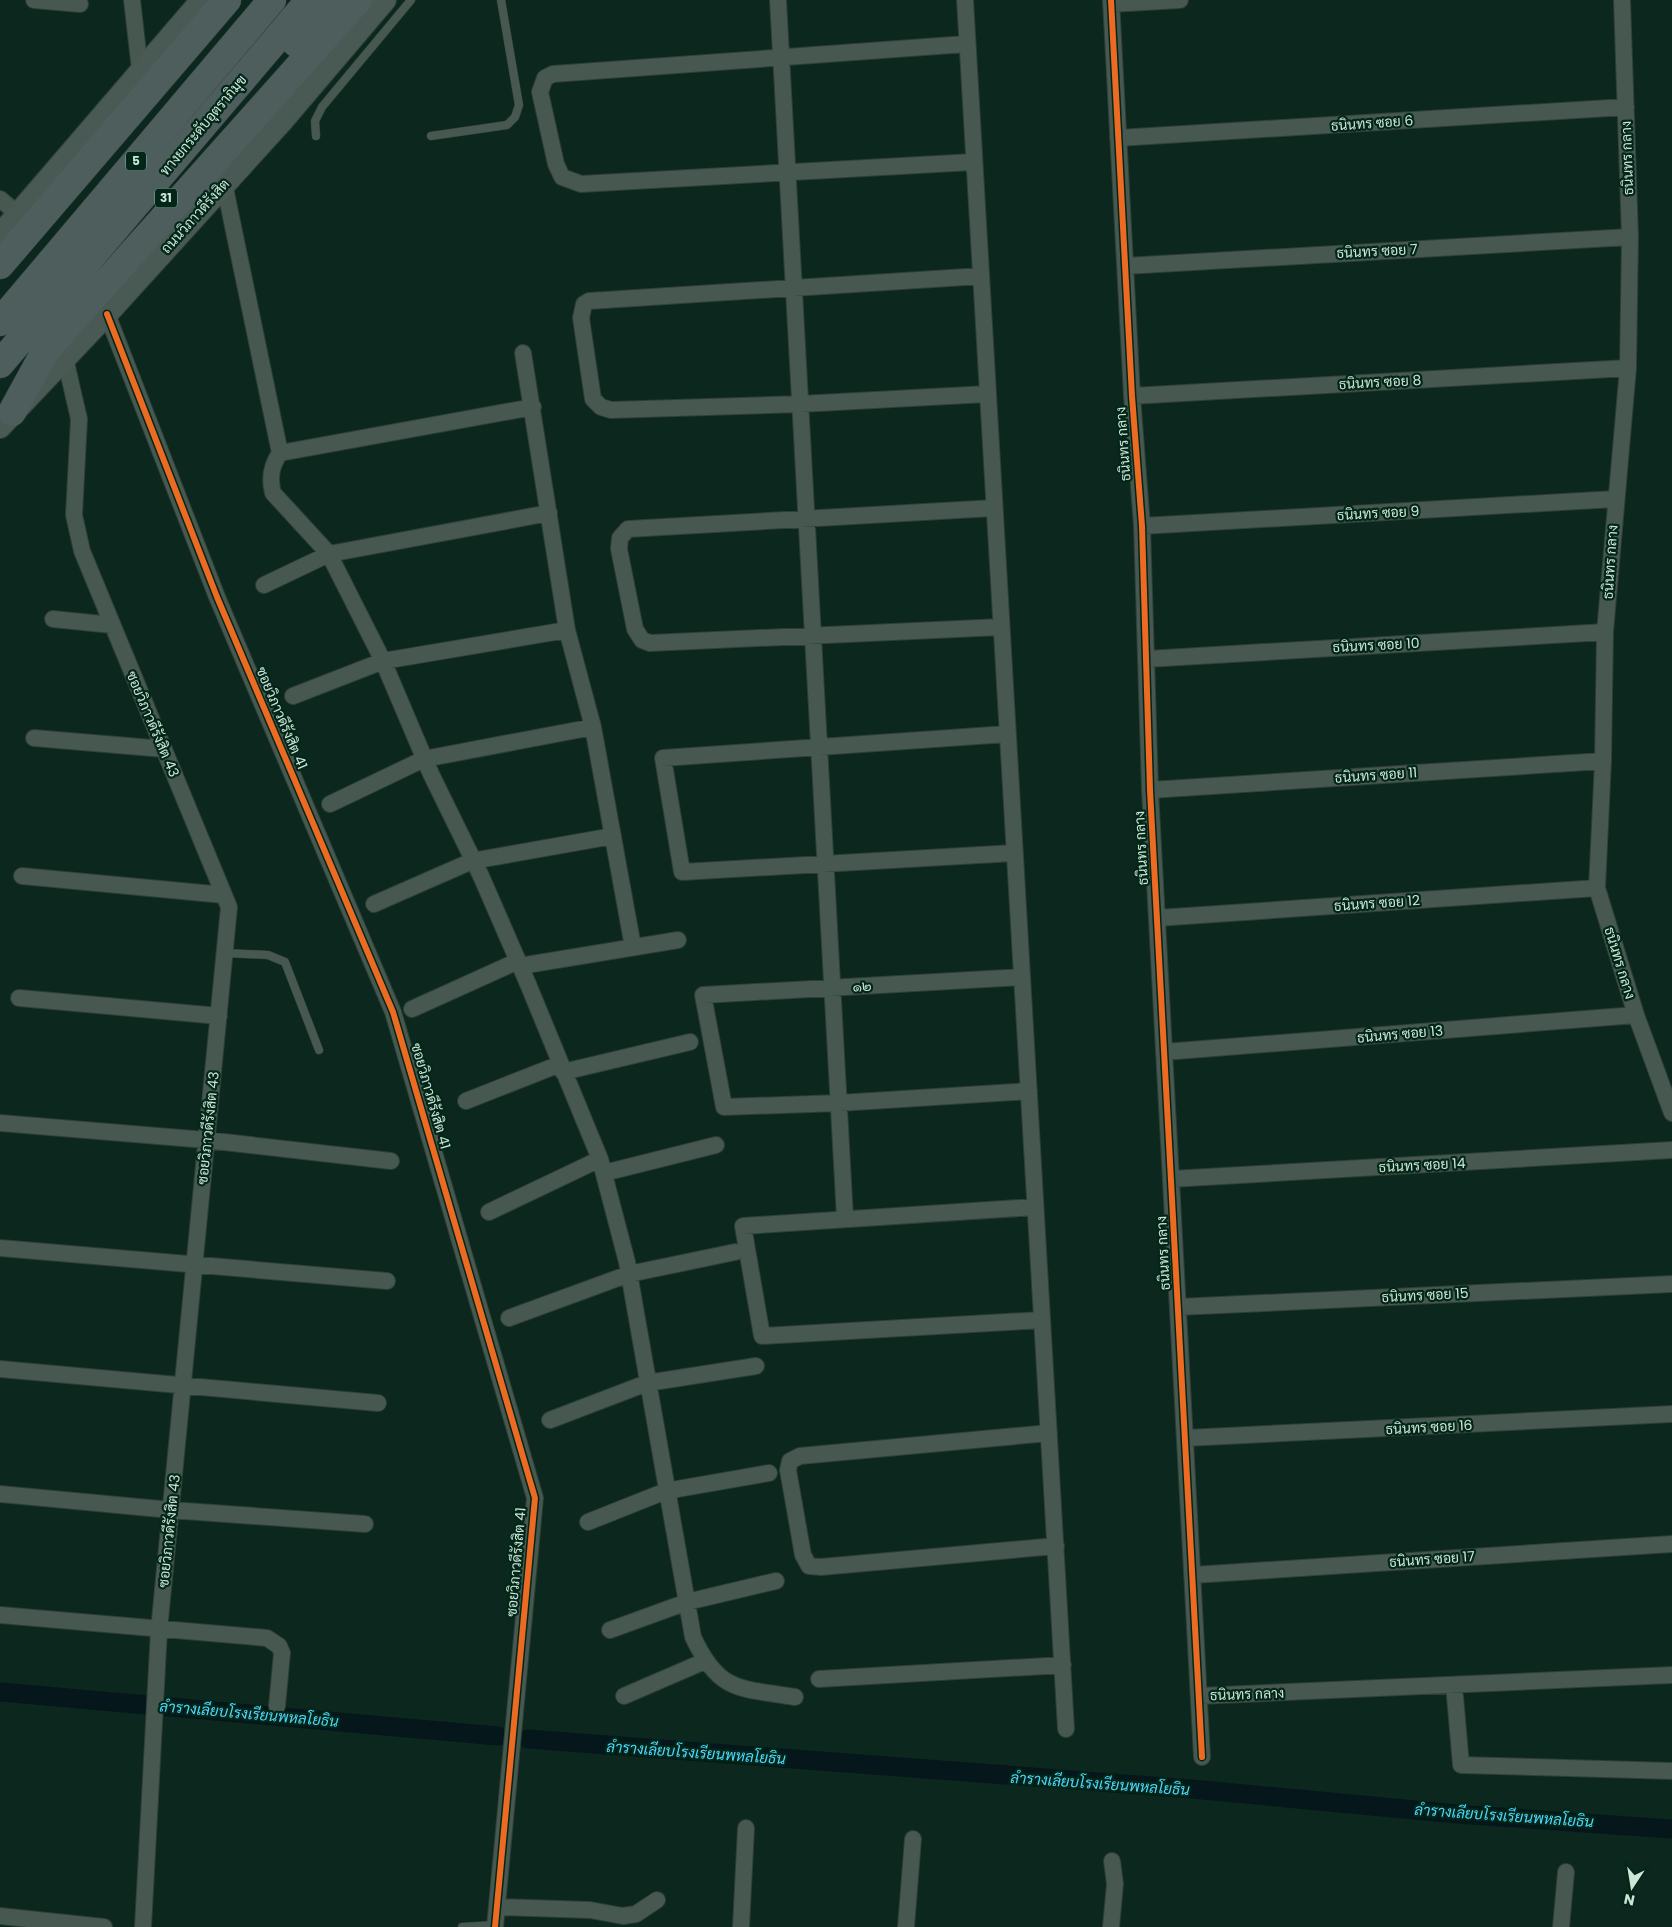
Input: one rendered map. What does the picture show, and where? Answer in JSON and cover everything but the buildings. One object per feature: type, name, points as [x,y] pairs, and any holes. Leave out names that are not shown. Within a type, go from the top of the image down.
[{"type":"highway","points":[[0,265],[227,0]]},
{"type":"highway","points":[[0,293],[250,0]]},
{"type":"highway","name":"ทางยกระดับอุตราภิมุข","points":[[0,322],[272,0]]},
{"type":"highway","name":"ทางยกระดับอุตราภิมุข","points":[[0,364],[310,0]]},
{"type":"highway","name":"31","points":[[4,411],[332,0]]},
{"type":"highway","name":"31","points":[[4,411],[46,350],[222,171],[358,0]]},
{"type":"main road","points":[[0,235],[202,0]]},
{"type":"main road","name":"ถนนวิภาวดีรังสิต","points":[[4,411],[65,358],[107,314],[222,171],[283,120],[385,0]]},
{"type":"street","points":[[34,0],[80,4]]},
{"type":"street","points":[[132,0],[140,70]]},
{"type":"street","points":[[778,0],[845,1218]]},
{"type":"street","points":[[965,0],[966,44],[1066,1730]]},
{"type":"street","points":[[1111,2],[1180,0]]},
{"type":"street","name":"ธนินทร กลาง","points":[[1622,0],[1630,237],[1628,368],[1615,499],[1605,632],[1603,761],[1597,888],[1636,1015],[1672,1113]]},
{"type":"street","name":"ธนินทร กลาง","points":[[1111,2],[1132,396],[1142,526],[1148,659],[1150,790],[1199,1696],[1672,1675]]},
{"type":"street","points":[[966,44],[553,74],[545,78],[540,92],[556,164],[562,177],[570,182],[580,184],[787,174],[973,162]]},
{"type":"street","name":"ธนินทร ซอย 6","points":[[1118,138],[1626,107]]},
{"type":"street","points":[[222,171],[280,452],[271,472],[273,493],[329,554],[383,661],[424,759],[472,861],[481,876],[602,1166],[629,1274],[693,1637],[705,1661],[722,1680],[740,1688],[795,1697]]},
{"type":"street","points":[[0,198],[18,214]]},
{"type":"street","name":"ธนินทร ซอย 7","points":[[1125,266],[1630,237]]},
{"type":"street","points":[[981,276],[589,301],[584,304],[581,318],[593,399],[601,407],[622,412],[987,394]]},
{"type":"street","name":"ซอยวิภาวดีรังสิต 41","points":[[107,314],[218,597],[393,1012],[535,1498],[495,1926]]},
{"type":"street","points":[[523,353],[567,630],[593,727],[633,948]]},
{"type":"street","name":"ซอยวิภาวดีรังสิต 43","points":[[65,358],[79,419],[74,515],[82,551],[229,908],[159,1630],[143,1927]]},
{"type":"street","name":"ธนินทร ซอย 8","points":[[1132,396],[1628,368]]},
{"type":"street","points":[[280,452],[533,407]]},
{"type":"street","name":"ธนินทร ซอย 9","points":[[1142,526],[1615,499]]},
{"type":"street","points":[[994,508],[628,529],[620,538],[619,548],[635,629],[642,640],[661,644],[1001,627]]},
{"type":"street","points":[[264,585],[329,554],[549,513]]},
{"type":"street","points":[[52,619],[112,625]]},
{"type":"street","points":[[293,696],[383,661],[567,630]]},
{"type":"street","name":"ธนินทร ซอย 10","points":[[1148,659],[1605,632]]},
{"type":"street","points":[[330,804],[424,759],[593,727]]},
{"type":"street","points":[[1007,734],[662,758],[682,872],[1014,853]]},
{"type":"street","points":[[34,738],[164,749]]},
{"type":"street","name":"ธนินทร ซอย 11","points":[[1150,790],[1603,761]]},
{"type":"street","points":[[374,904],[472,861],[613,836]]},
{"type":"street","points":[[22,876],[224,895]]},
{"type":"street","name":"ธนินทร ซอย 12","points":[[1157,918],[1597,888]]},
{"type":"street","points":[[412,1009],[519,964],[678,940]]},
{"type":"street","name":"๑๒","points":[[839,1103],[724,1107],[703,995],[1022,977]]},
{"type":"street","points":[[18,998],[219,1016]]},
{"type":"street","name":"ธนินทร ซอย 13","points":[[1164,1052],[1636,1015]]},
{"type":"street","points":[[466,1101],[562,1068],[690,1042]]},
{"type":"street","points":[[839,1103],[1029,1091]]},
{"type":"street","points":[[0,1123],[206,1140],[391,1161]]},
{"type":"street","points":[[489,1212],[602,1166],[716,1145]]},
{"type":"street","name":"ธนินทร ซอย 14","points":[[1171,1179],[1672,1150]]},
{"type":"street","points":[[1036,1207],[743,1226],[762,1336],[1042,1320]]},
{"type":"street","points":[[0,1248],[387,1281]]},
{"type":"street","points":[[509,1318],[629,1274],[735,1252]]},
{"type":"street","name":"ธนินทร ซอย 15","points":[[1178,1307],[1672,1284]]},
{"type":"street","points":[[550,1420],[647,1383],[756,1366]]},
{"type":"street","points":[[0,1369],[378,1403]]},
{"type":"street","name":"ธนินทร ซอย 16","points":[[1186,1438],[1672,1414]]},
{"type":"street","points":[[1049,1433],[800,1456],[790,1461],[788,1470],[803,1556],[809,1566],[821,1567],[1056,1546]]},
{"type":"street","points":[[588,1522],[666,1491],[769,1473]]},
{"type":"street","points":[[0,1494],[171,1510],[365,1524]]},
{"type":"street","name":"ธนินทร ซอย 17","points":[[1193,1575],[1672,1544]]},
{"type":"street","points":[[610,1630],[687,1602],[776,1581]]},
{"type":"street","points":[[0,1615],[267,1638],[278,1646],[282,1653],[278,1706]]},
{"type":"street","points":[[624,1696],[705,1661]]},
{"type":"street","points":[[819,1679],[1063,1665]]},
{"type":"street","points":[[1454,1685],[1461,1765],[1672,1771]]},
{"type":"street","points":[[1199,1696],[1202,1757]]},
{"type":"street","points":[[740,1927],[746,1828]]},
{"type":"street","points":[[906,1927],[913,1839]]},
{"type":"street","points":[[1111,1927],[1116,1884],[1112,1860]]},
{"type":"street","points":[[1561,1927],[1566,1872]]},
{"type":"street","points":[[497,1907],[590,1910],[623,1916],[636,1914],[658,1900]]},
{"type":"street","points":[[0,1916],[104,1927]]},
{"type":"lane","points":[[316,136],[315,121],[322,107],[411,0]]},
{"type":"lane","points":[[431,136],[507,125],[516,117],[518,105],[516,87],[500,0]]},
{"type":"lane","points":[[225,953],[268,955],[285,962],[319,1050]]},
{"type":"lane","points":[[462,1927],[495,1926]]},
{"type":"waterway","name":"ลำรางเลียบโรงเรียนพหลโยธิน","points":[[0,1692],[498,1736]]},
{"type":"waterway","name":"ลำรางเลียบโรงเรียนพหลโยธิน","points":[[528,1739],[1192,1789],[1457,1814],[1672,1829]]},
{"type":"cycle path","points":[[1111,0],[1132,396],[1142,526],[1150,790],[1202,1757]]},
{"type":"cycle path","points":[[107,314],[217,597],[393,1012],[535,1498],[495,1927]]}]
